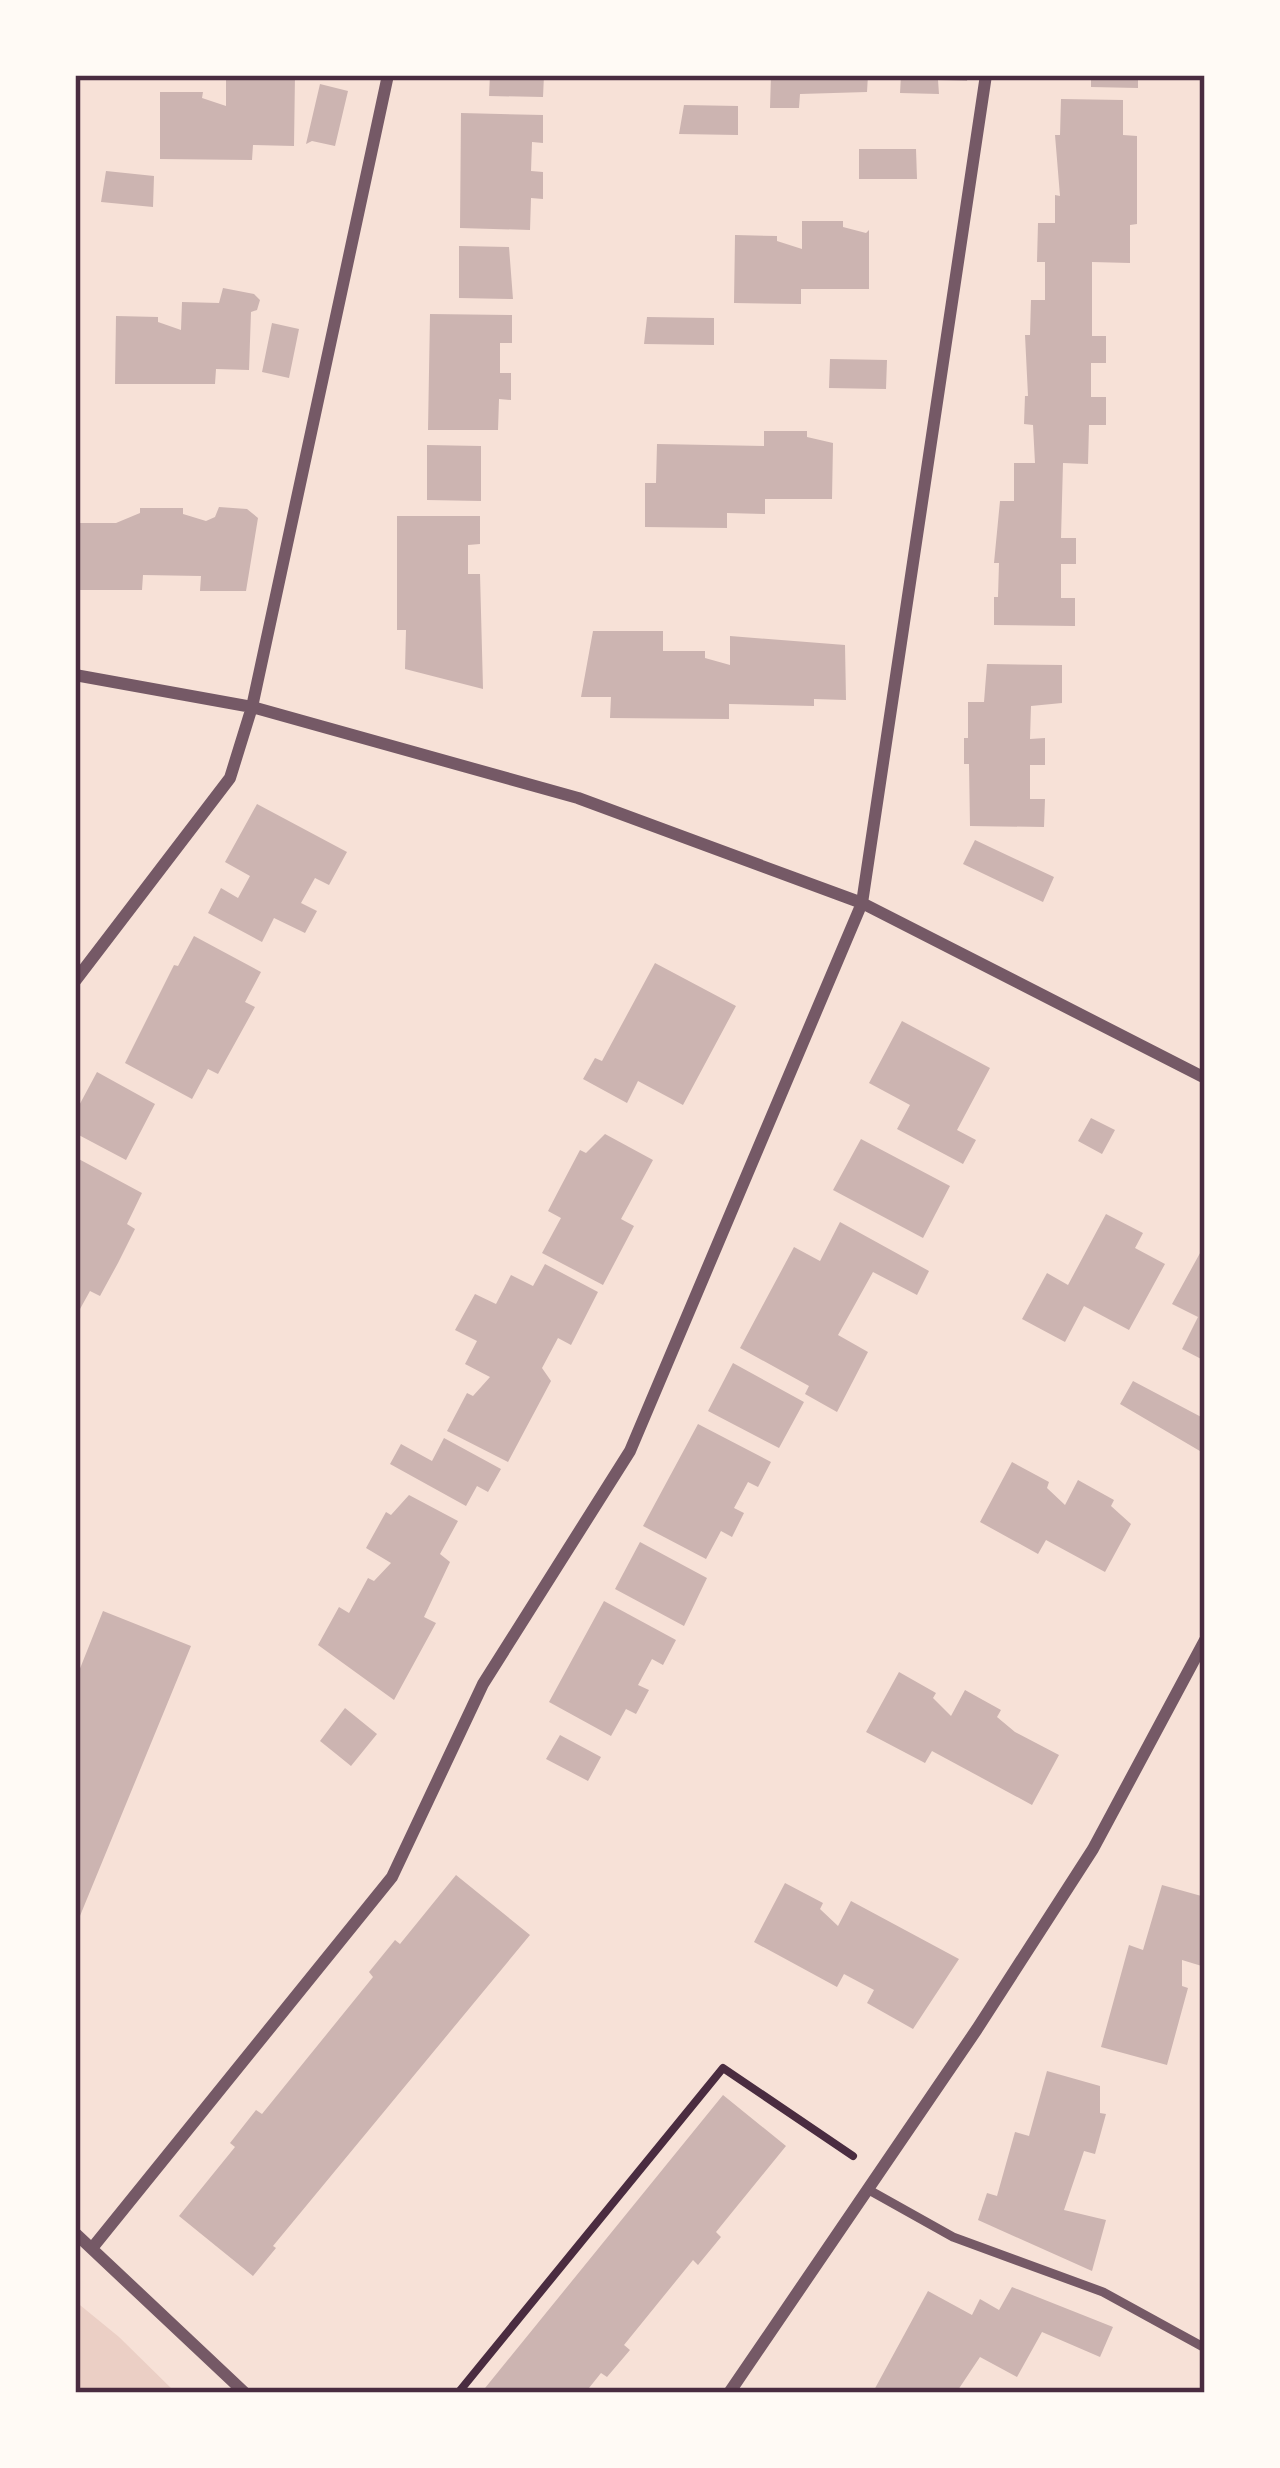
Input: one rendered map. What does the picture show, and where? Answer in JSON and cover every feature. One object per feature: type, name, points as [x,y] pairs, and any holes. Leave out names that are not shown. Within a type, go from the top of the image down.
[{"type":"street","points":[[75,982],[230,778],[252,707],[388,75]]},
{"type":"street","points":[[92,2247],[392,1877],[483,1684],[630,1451],[862,903],[986,75]]},
{"type":"street","points":[[75,676],[252,707],[578,798],[862,903],[1205,1078]]},
{"type":"street","points":[[729,2393],[1093,1850],[1205,1640]]},
{"type":"street","points":[[75,2233],[245,2393]]},
{"type":"lane","points":[[868,2190],[953,2237],[1103,2292],[1205,2348]]},
{"type":"path","points":[[458,2393],[723,2068],[842,2149]]},
{"type":"shaded area","points":[[75,2301],[119,2337],[176,2393],[75,2393]]},
{"type":"building","points":[[265,75],[295,75],[294,146],[253,145],[252,160],[160,159],[160,92],[203,92],[202,98],[226,106],[226,78],[265,79]]},
{"type":"building","points":[[490,75],[544,75],[543,97],[489,96]]},
{"type":"building","points":[[771,75],[868,75],[867,92],[800,94],[799,108],[770,108]]},
{"type":"building","points":[[901,75],[968,75],[967,81],[938,80],[939,94],[900,93]]},
{"type":"building","points":[[1091,75],[1138,75],[1138,88],[1091,87]]},
{"type":"building","points":[[320,84],[348,91],[335,146],[306,144]]},
{"type":"building","points":[[1061,99],[1123,100],[1123,135],[1137,136],[1137,224],[1130,225],[1130,263],[1092,262],[1092,336],[1106,336],[1106,363],[1091,363],[1091,397],[1106,397],[1106,425],[1089,425],[1088,464],[1063,463],[1061,538],[1076,538],[1076,564],[1061,564],[1061,598],[1075,598],[1075,626],[994,625],[1000,501],[1014,501],[1014,463],[1035,463],[1033,425],[1024,424],[1028,396],[1025,335],[1030,335],[1031,300],[1045,300],[1045,262],[1037,262],[1038,223],[1055,223],[1055,195],[1060,196],[1055,135],[1060,135]]},
{"type":"building","points":[[684,105],[738,106],[738,135],[679,134]]},
{"type":"building","points":[[461,113],[543,115],[543,143],[532,142],[531,171],[543,172],[543,199],[531,198],[530,230],[460,228]]},
{"type":"building","points":[[859,149],[916,149],[917,179],[859,179]]},
{"type":"building","points":[[106,171],[154,176],[153,207],[101,202]]},
{"type":"building","points":[[802,221],[843,221],[843,227],[869,230],[869,289],[801,289],[801,304],[734,303],[735,235],[777,236],[777,241],[802,249]]},
{"type":"building","points":[[459,246],[509,247],[513,299],[459,298]]},
{"type":"building","points":[[223,288],[254,294],[260,300],[251,312],[249,370],[216,369],[215,384],[115,384],[116,316],[158,317],[158,322],[181,330],[182,302],[219,303]]},
{"type":"building","points":[[430,314],[512,315],[512,343],[500,343],[500,373],[511,373],[511,400],[499,399],[498,430],[428,430]]},
{"type":"building","points":[[647,317],[714,318],[714,345],[644,344]]},
{"type":"building","points":[[272,323],[299,329],[289,378],[262,372]]},
{"type":"building","points":[[830,359],[887,360],[886,389],[829,388]]},
{"type":"building","points":[[764,431],[807,431],[807,437],[833,443],[832,499],[765,499],[765,514],[727,513],[727,528],[645,527],[645,483],[656,483],[657,444],[764,446]]},
{"type":"building","points":[[427,445],[481,446],[481,501],[427,500]]},
{"type":"building","points":[[219,507],[247,509],[258,518],[246,591],[200,591],[201,576],[143,575],[142,590],[75,590],[75,523],[116,523],[140,513],[140,508],[183,508],[183,514],[206,521],[215,517]]},
{"type":"building","points":[[397,516],[480,516],[480,544],[468,545],[468,574],[480,574],[483,689],[405,669],[406,630],[397,630]]},
{"type":"building","points":[[593,631],[663,631],[663,651],[705,651],[705,658],[730,665],[730,636],[845,645],[846,700],[814,699],[814,706],[729,704],[729,719],[610,718],[611,697],[581,697]]},
{"type":"building","points":[[987,664],[1062,665],[1062,703],[1031,706],[1030,739],[1045,738],[1045,765],[1030,765],[1030,799],[1045,799],[1044,827],[970,826],[964,738],[968,738],[968,702],[984,702]]},
{"type":"building","points":[[257,804],[347,852],[329,885],[315,878],[301,903],[317,911],[305,933],[274,918],[262,942],[208,913],[221,888],[238,898],[250,876],[225,862]]},
{"type":"building","points":[[975,840],[1054,877],[1043,902],[963,864]]},
{"type":"building","points":[[194,936],[261,972],[245,1002],[255,1007],[218,1074],[208,1069],[192,1099],[125,1063],[174,965],[178,966]]},
{"type":"building","points":[[655,963],[736,1006],[683,1105],[638,1081],[627,1103],[583,1079],[595,1058],[602,1061]]},
{"type":"building","points":[[902,1021],[990,1068],[957,1130],[976,1140],[963,1164],[897,1129],[910,1105],[869,1083]]},
{"type":"building","points":[[97,1072],[155,1104],[126,1160],[75,1133],[75,1113]]},
{"type":"building","points":[[1091,1118],[1115,1130],[1102,1154],[1078,1141]]},
{"type":"building","points":[[605,1134],[653,1160],[621,1219],[634,1226],[603,1285],[542,1253],[561,1218],[548,1211],[580,1150],[586,1153]]},
{"type":"building","points":[[861,1139],[950,1186],[923,1238],[833,1190]]},
{"type":"building","points":[[75,1157],[142,1193],[127,1224],[135,1229],[118,1263],[100,1296],[90,1291],[75,1318]]},
{"type":"building","points":[[1106,1214],[1143,1233],[1135,1248],[1165,1264],[1129,1330],[1084,1306],[1065,1342],[1022,1319],[1047,1273],[1068,1285]]},
{"type":"building","points":[[840,1222],[929,1271],[917,1295],[873,1272],[838,1335],[868,1352],[837,1412],[805,1394],[809,1386],[740,1348],[794,1247],[820,1261]]},
{"type":"building","points":[[1205,1244],[1205,1361],[1182,1349],[1198,1317],[1172,1304]]},
{"type":"building","points":[[545,1264],[598,1292],[571,1345],[558,1338],[542,1368],[551,1381],[508,1462],[447,1431],[467,1393],[473,1396],[490,1377],[465,1364],[477,1341],[455,1330],[475,1294],[496,1304],[511,1275],[533,1286]]},
{"type":"building","points":[[733,1363],[804,1402],[779,1448],[708,1411]]},
{"type":"building","points":[[1133,1381],[1205,1419],[1205,1454],[1120,1404]]},
{"type":"building","points":[[698,1424],[771,1462],[758,1487],[748,1482],[734,1508],[744,1513],[732,1537],[721,1531],[706,1559],[643,1526]]},
{"type":"building","points":[[444,1438],[501,1469],[488,1492],[477,1486],[466,1506],[390,1464],[401,1444],[432,1461]]},
{"type":"building","points":[[1012,1462],[1049,1482],[1047,1488],[1065,1505],[1078,1480],[1114,1500],[1111,1506],[1131,1524],[1105,1572],[1046,1540],[1038,1554],[980,1522]]},
{"type":"building","points":[[409,1495],[458,1521],[440,1554],[450,1562],[424,1617],[436,1623],[394,1700],[318,1645],[339,1607],[349,1613],[368,1578],[374,1581],[391,1563],[366,1548],[386,1512],[391,1515]]},
{"type":"building","points":[[640,1542],[707,1578],[684,1626],[615,1589]]},
{"type":"building","points":[[604,1601],[676,1640],[663,1665],[652,1659],[638,1685],[649,1690],[636,1714],[626,1709],[611,1736],[549,1702]]},
{"type":"building","points":[[103,1611],[191,1646],[75,1928],[75,1681]]},
{"type":"building","points":[[899,1672],[936,1693],[933,1698],[951,1716],[965,1690],[1001,1710],[997,1717],[1015,1732],[1059,1755],[1032,1805],[932,1751],[925,1763],[866,1732]]},
{"type":"building","points":[[345,1708],[377,1734],[351,1766],[320,1741]]},
{"type":"building","points":[[560,1735],[601,1757],[588,1781],[546,1759]]},
{"type":"building","points":[[456,1875],[530,1935],[253,2276],[179,2216],[235,2147],[230,2143],[256,2110],[262,2114],[373,1977],[369,1972],[395,1940],[400,1944]]},
{"type":"building","points":[[785,1883],[823,1903],[820,1909],[838,1926],[851,1901],[959,1959],[913,2029],[867,2003],[874,1990],[844,1974],[837,1987],[754,1942]]},
{"type":"building","points":[[1162,1885],[1205,1897],[1205,1967],[1182,1960],[1182,1986],[1188,1988],[1167,2065],[1101,2047],[1129,1945],[1143,1950]]},
{"type":"building","points":[[1047,2071],[1100,2086],[1100,2113],[1106,2114],[1095,2154],[1084,2151],[1064,2210],[1106,2220],[1092,2271],[978,2220],[987,2193],[997,2196],[1015,2132],[1029,2136]]},
{"type":"building","points":[[723,2095],[786,2146],[716,2232],[721,2237],[698,2265],[693,2260],[624,2345],[630,2350],[607,2377],[601,2373],[585,2393],[481,2393]]},
{"type":"building","points":[[1012,2287],[1113,2327],[1100,2357],[1042,2332],[1017,2377],[980,2357],[956,2393],[873,2392],[928,2291],[972,2315],[980,2299],[999,2310]]}]
